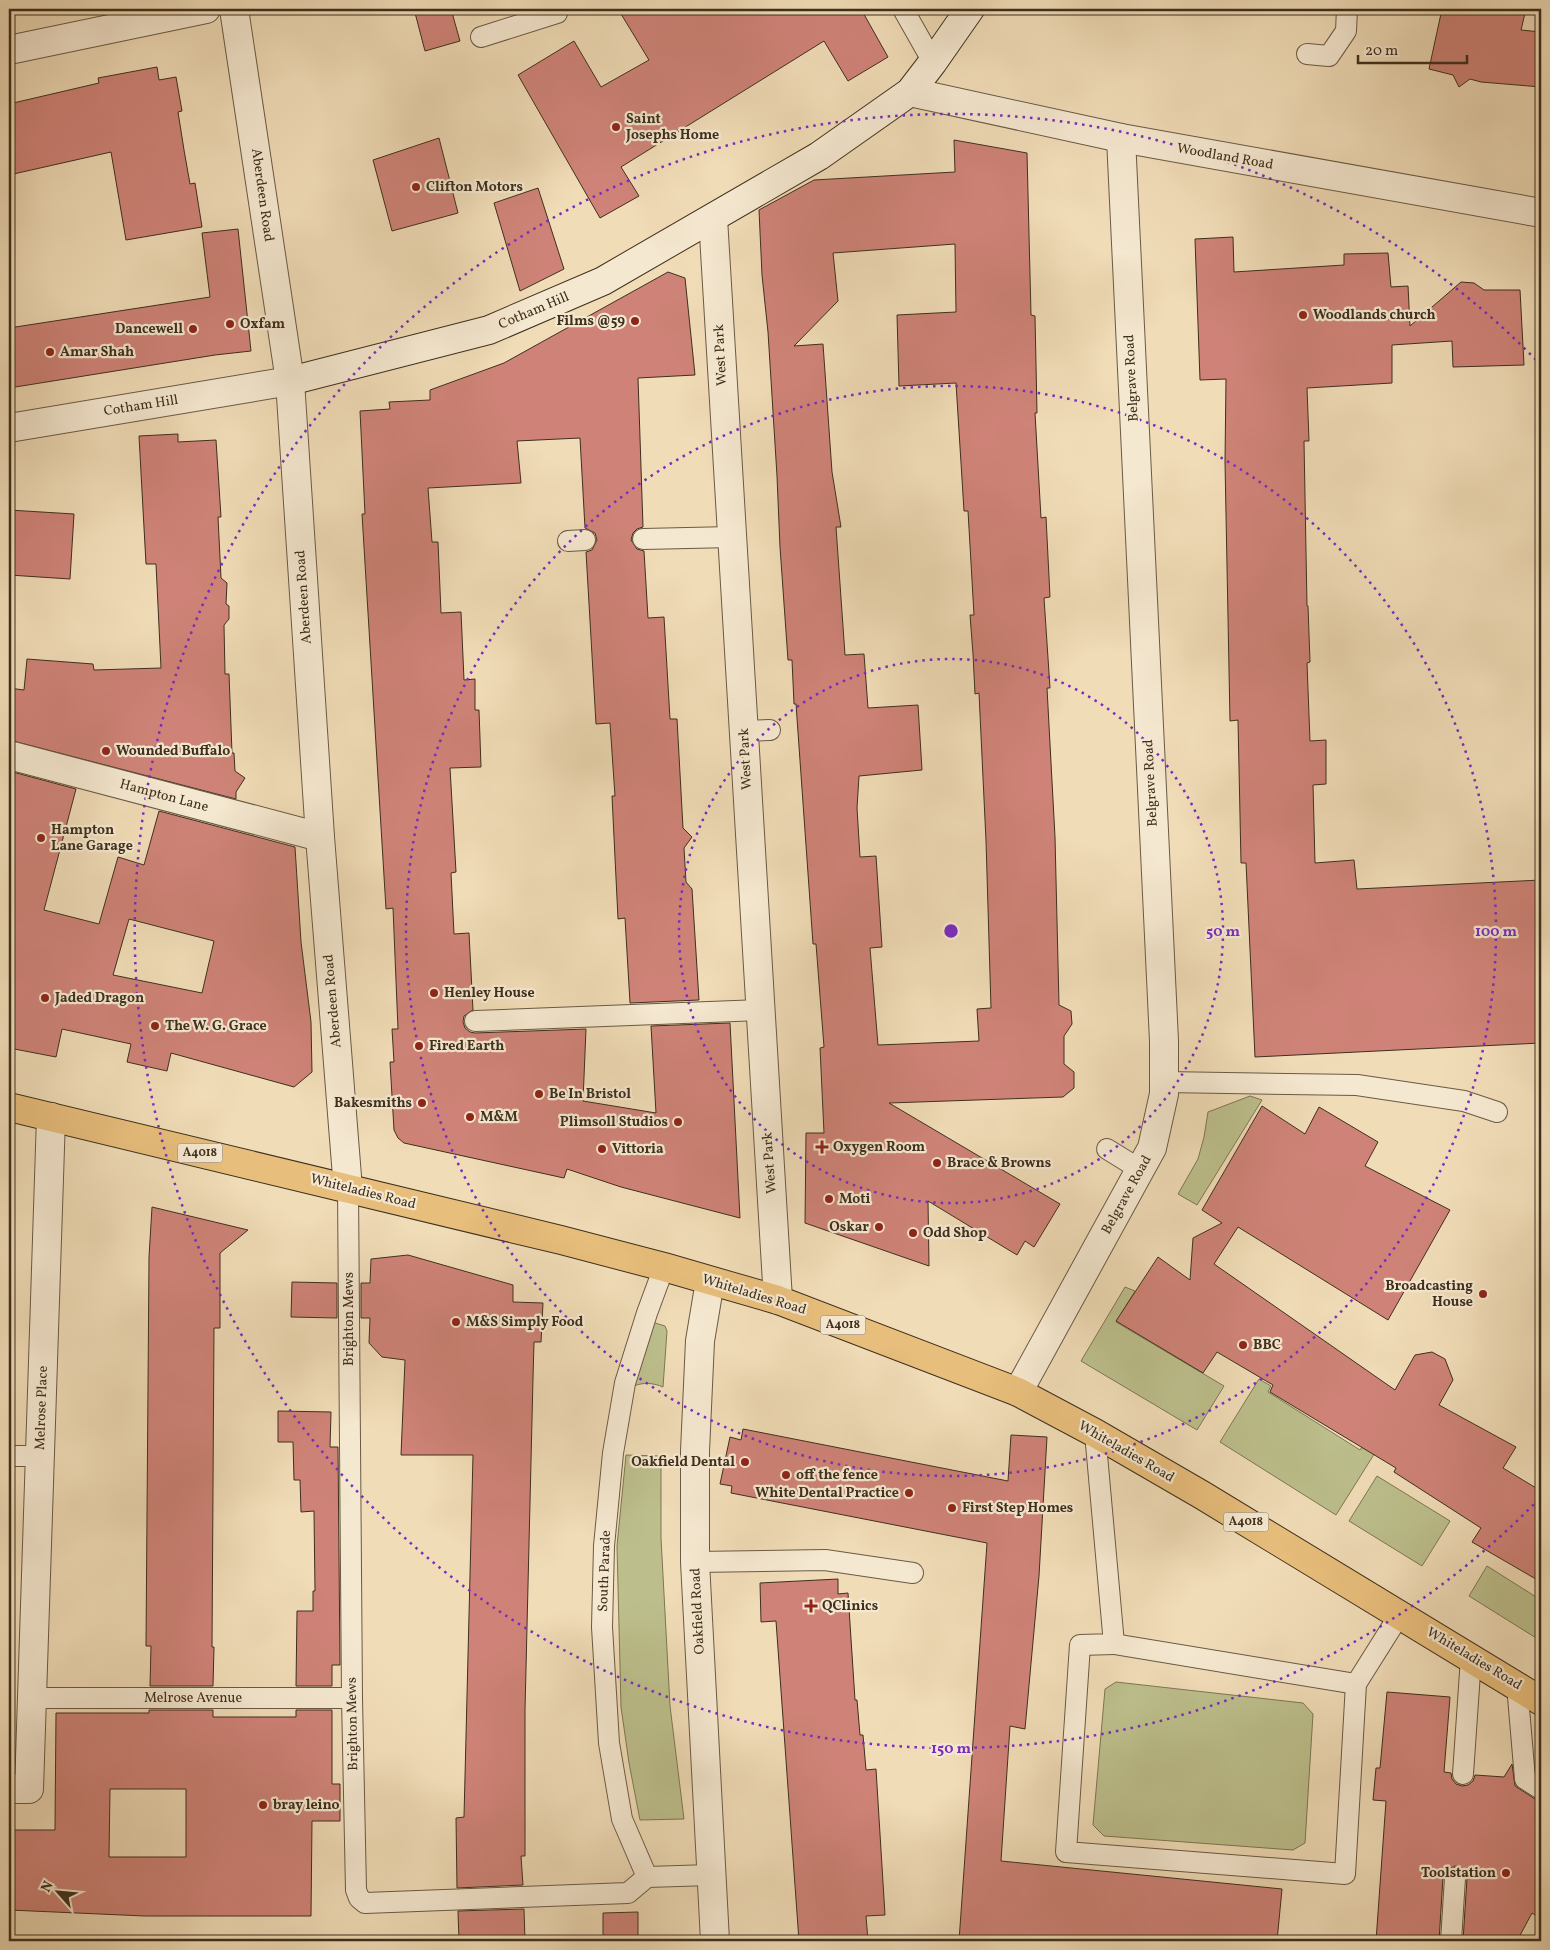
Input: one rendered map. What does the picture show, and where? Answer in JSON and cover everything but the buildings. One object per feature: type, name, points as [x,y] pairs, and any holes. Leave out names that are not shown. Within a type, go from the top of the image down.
[{"type":"main road","name":"Whiteladies Road","points":[[9,1107],[664,1267],[778,1300],[1018,1392],[1095,1433],[1400,1614],[1541,1701]]},
{"type":"street","points":[[9,50],[206,9]]},
{"type":"street","name":"Aberdeen Road","points":[[234,9],[290,381],[320,837],[348,1189]]},
{"type":"street","name":"Cotham Hill","points":[[9,428],[290,381],[489,330],[603,281],[819,156],[910,92],[970,9]]},
{"type":"street","name":"Woodland Road","points":[[910,92],[1121,138],[1541,213]]},
{"type":"street","name":"Belgrave Road","points":[[1018,1392],[1152,1148],[1164,1094],[1163,1021],[1121,138]]},
{"type":"street","name":"West Park","points":[[713,218],[732,537],[757,730],[760,1010],[778,1300]]},
{"type":"street","name":"Hampton Lane","points":[[9,755],[320,837]]},
{"type":"street","name":"Melrose Place","points":[[9,1790],[29,1789],[52,1117]]},
{"type":"street","name":"Oakfield Road","points":[[710,1280],[700,1341],[695,1451],[695,1562],[715,1941]]},
{"type":"lane","points":[[481,37],[557,13],[558,9]]},
{"type":"lane","points":[[903,9],[933,62]]},
{"type":"lane","points":[[1307,54],[1329,56],[1346,31],[1347,9]]},
{"type":"lane","points":[[643,539],[732,537]]},
{"type":"lane","points":[[475,1021],[760,1010]]},
{"type":"lane","points":[[1164,1082],[1357,1086],[1464,1101],[1497,1112]]},
{"type":"lane","points":[[1107,1149],[1141,1170]]},
{"type":"lane","name":"Brighton Mews","points":[[348,1189],[352,1698],[356,1890],[359,1898],[366,1903],[628,1893],[647,1877]]},
{"type":"lane","name":"South Parade","points":[[647,1877],[622,1819],[609,1743],[602,1627],[604,1566],[614,1453],[625,1419],[625,1383],[664,1267]]},
{"type":"lane","points":[[1095,1433],[1114,1644]]},
{"type":"lane","points":[[9,1456],[41,1456]]},
{"type":"lane","points":[[695,1562],[825,1560],[913,1573]]},
{"type":"lane","points":[[1356,1684],[1114,1644],[1080,1645],[1066,1852],[1345,1874],[1356,1684],[1400,1614]]},
{"type":"lane","points":[[1463,1774],[1471,1658]]},
{"type":"lane","points":[[1517,1686],[1524,1779],[1541,1789]]},
{"type":"lane","name":"Melrose Avenue","points":[[33,1698],[352,1698]]},
{"type":"lane","points":[[647,1877],[711,1875]]},
{"type":"lane","points":[[1451,1941],[1455,1878]]},
{"type":"green space","points":[[1250,1096],[1262,1100],[1197,1205],[1178,1194],[1198,1159],[1208,1112]]},
{"type":"green space","points":[[1125,1287],[1135,1291],[1116,1322],[1224,1386],[1197,1430],[1081,1361]]},
{"type":"green space","points":[[655,1323],[665,1326],[667,1331],[663,1387],[648,1384],[634,1386],[650,1325]]},
{"type":"green space","points":[[1259,1379],[1271,1386],[1268,1392],[1360,1450],[1366,1441],[1378,1448],[1336,1515],[1220,1442]]},
{"type":"green space","points":[[626,1455],[661,1456],[661,1538],[670,1706],[684,1819],[640,1820],[629,1763],[621,1707],[617,1546]]},
{"type":"green space","points":[[1377,1476],[1450,1521],[1422,1566],[1349,1521]]},
{"type":"green space","points":[[1487,1566],[1541,1600],[1541,1641],[1469,1596]]},
{"type":"green space","points":[[1116,1682],[1303,1703],[1313,1714],[1305,1843],[1293,1850],[1104,1836],[1093,1825],[1105,1689]]},
{"type":"place","name":"Saint Josephs Home","points":[[616,127]]},
{"type":"place","name":"Clifton Motors","points":[[416,187]]},
{"type":"place","name":"Woodlands church","points":[[1303,315]]},
{"type":"place","name":"Films @59","points":[[635,321]]},
{"type":"place","name":"Oxfam","points":[[230,324]]},
{"type":"place","name":"Dancewell","points":[[193,329]]},
{"type":"place","name":"Amar Shah","points":[[50,352]]},
{"type":"place","name":"Wounded Buffalo","points":[[106,751]]},
{"type":"place","name":"Hampton Lane Garage","points":[[41,838]]},
{"type":"place","name":"Henley House","points":[[434,993]]},
{"type":"place","name":"Jaded Dragon","points":[[45,998]]},
{"type":"place","name":"The W. G. Grace","points":[[155,1026]]},
{"type":"place","name":"Fired Earth","points":[[419,1046]]},
{"type":"place","name":"Be In Bristol","points":[[539,1094]]},
{"type":"place","name":"Bakesmiths","points":[[422,1103]]},
{"type":"place","name":"M&M","points":[[470,1117]]},
{"type":"place","name":"Plimsoll Studios","points":[[678,1122]]},
{"type":"place","name":"Oxygen Room","points":[[822,1147]]},
{"type":"place","name":"Vittoria","points":[[602,1149]]},
{"type":"place","name":"Brace & Browns","points":[[937,1163]]},
{"type":"place","name":"Moti","points":[[829,1199]]},
{"type":"place","name":"Oskar","points":[[879,1227]]},
{"type":"place","name":"Odd Shop","points":[[913,1233]]},
{"type":"place","name":"Broadcasting House","points":[[1483,1294]]},
{"type":"place","name":"M&S Simply Food","points":[[456,1322]]},
{"type":"place","name":"BBC","points":[[1243,1345]]},
{"type":"place","name":"Oakfield Dental","points":[[745,1462]]},
{"type":"place","name":"off the fence","points":[[786,1475]]},
{"type":"place","name":"White Dental Practice","points":[[909,1493]]},
{"type":"place","name":"First Step Homes","points":[[952,1508]]},
{"type":"place","name":"QClinics","points":[[811,1606]]},
{"type":"place","name":"bray leino","points":[[263,1805]]},
{"type":"place","name":"Toolstation","points":[[1506,1873]]}]
